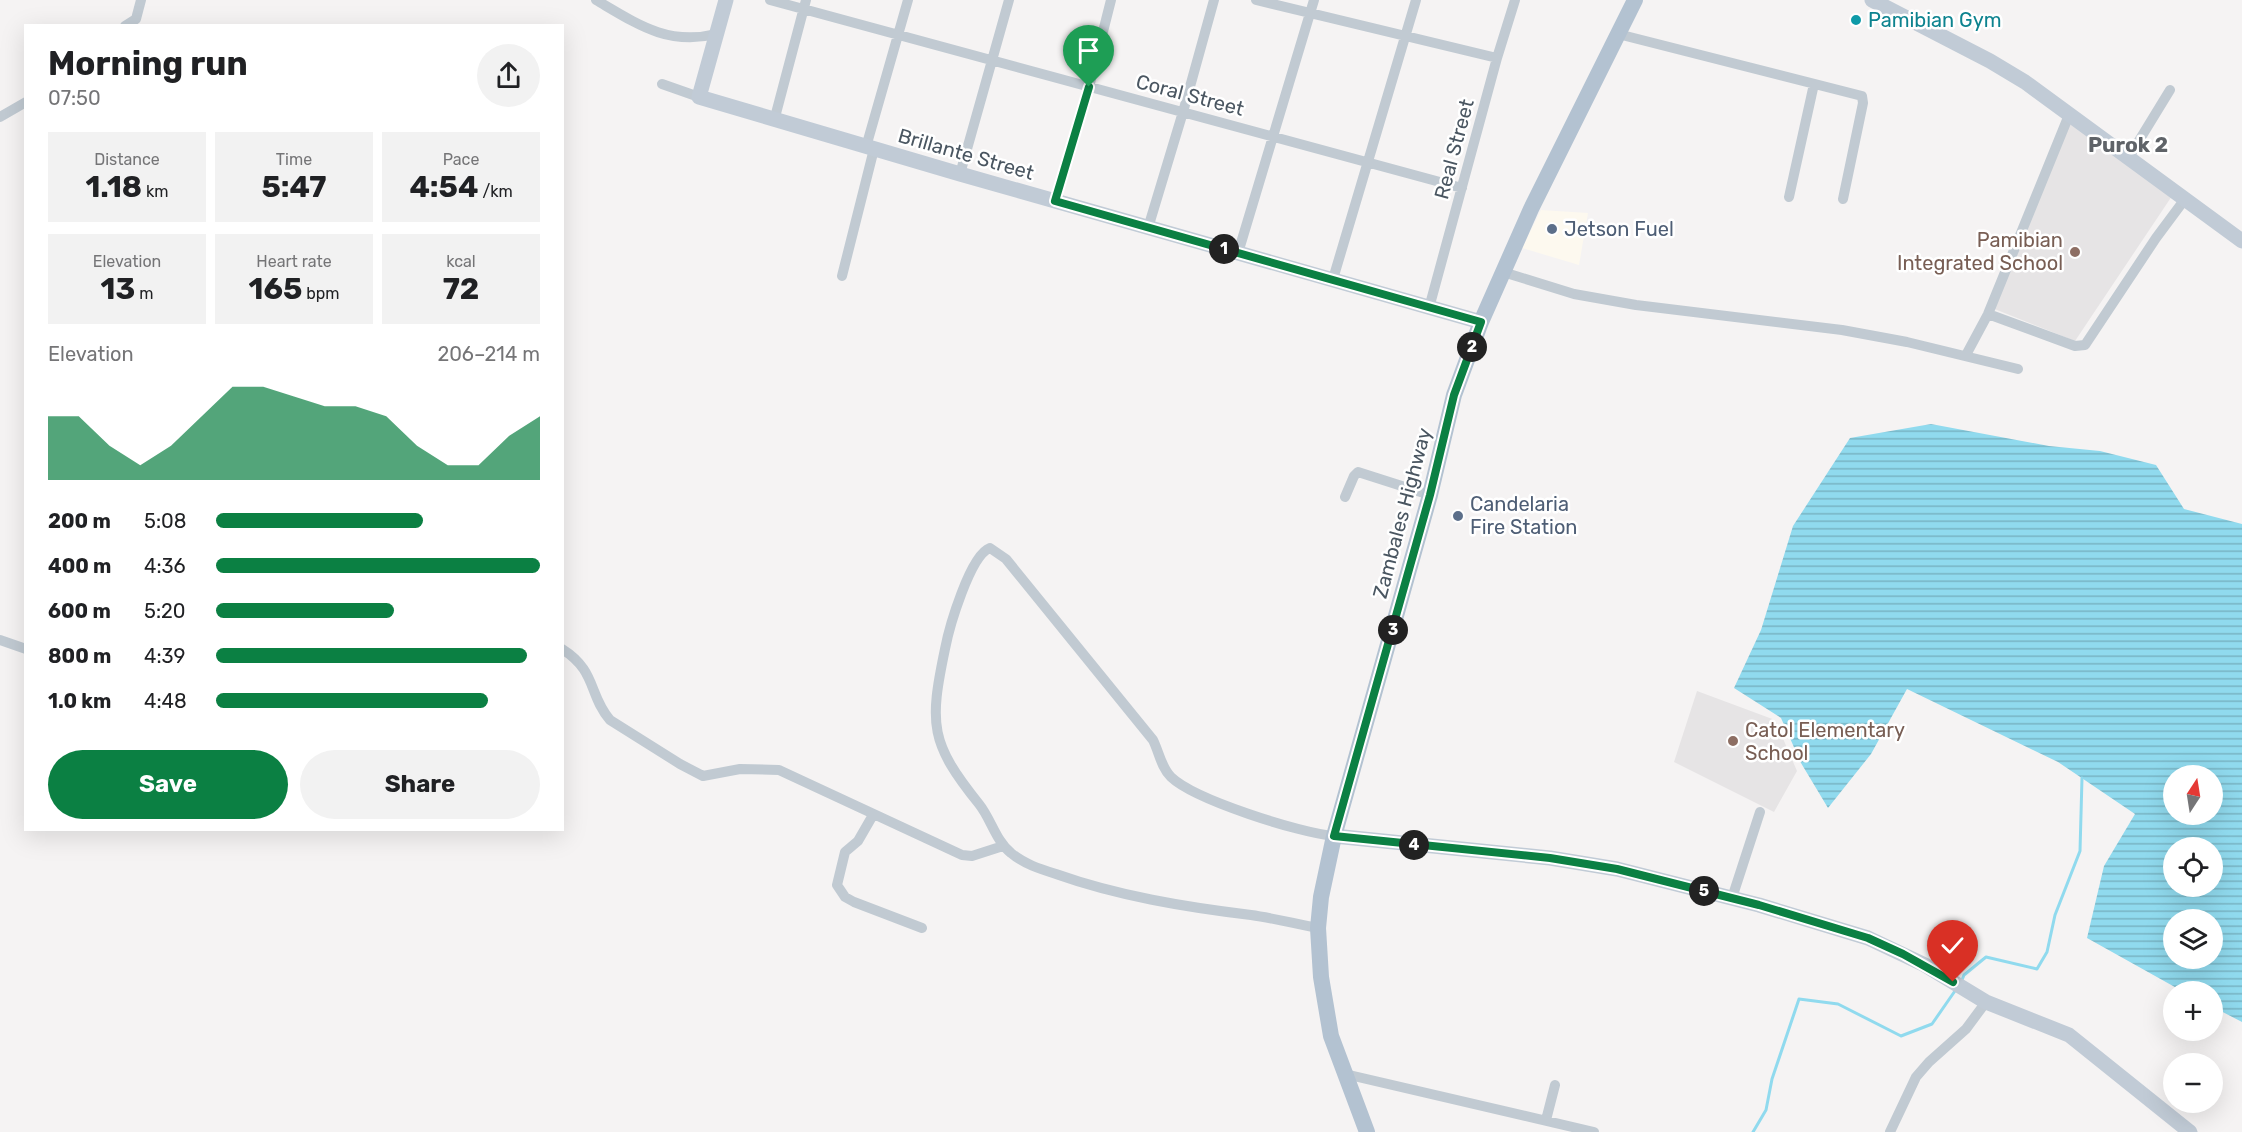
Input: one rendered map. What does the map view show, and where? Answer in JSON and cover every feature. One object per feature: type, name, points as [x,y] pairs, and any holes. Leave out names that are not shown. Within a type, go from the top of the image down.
[{"type":"main road","name":"Zambales Highway","points":[[1367,1132],[1331,1036],[1325,1007],[1318,928],[1321,897],[1334,836],[1430,495],[1454,395],[1481,322],[1549,171],[1635,0]]},
{"type":"street","points":[[128,24],[136,19],[141,0]]},
{"type":"street","points":[[596,0],[618,13],[671,37],[695,39],[717,34]]},
{"type":"street","points":[[662,84],[699,97],[726,0]]},
{"type":"street","name":"Coral Street","points":[[770,0],[804,4],[899,34],[1462,188]]},
{"type":"street","points":[[842,276],[870,148],[908,0]]},
{"type":"street","points":[[960,174],[1009,0]]},
{"type":"street","points":[[1055,201],[1089,87],[1111,0]]},
{"type":"street","points":[[1148,228],[1214,0]]},
{"type":"street","points":[[1256,0],[1497,58]]},
{"type":"street","points":[[1238,253],[1314,0]]},
{"type":"street","points":[[1333,279],[1416,0]]},
{"type":"street","name":"Real Street","points":[[1429,308],[1515,0]]},
{"type":"street","points":[[1872,0],[1990,61],[2025,82],[2242,241]]},
{"type":"street","points":[[774,121],[804,4]]},
{"type":"street","points":[[1618,34],[1857,94],[1863,99],[1843,199]]},
{"type":"street","points":[[1789,197],[1814,84]]},
{"type":"street","points":[[2129,157],[2170,90]]},
{"type":"street","name":"Brillante Street","points":[[699,97],[774,121],[1481,322]]},
{"type":"street","points":[[0,117],[24,103]]},
{"type":"street","points":[[1966,355],[1988,314],[2068,115]]},
{"type":"street","points":[[1988,314],[2075,346],[2085,345],[2156,238],[2185,199]]},
{"type":"street","points":[[1503,272],[1574,294],[1636,305],[1842,330],[1966,355],[2018,369]]},
{"type":"street","points":[[1345,496],[1358,472],[1430,495]]},
{"type":"street","points":[[1318,928],[1217,912],[1090,886],[1032,866],[1003,846],[984,809],[944,754],[938,739],[935,721],[936,695],[947,636],[963,592],[978,557],[983,551],[990,548],[1006,559],[1153,740],[1165,769],[1171,777],[1184,786],[1221,803],[1315,834],[1550,858],[1606,867],[1732,898],[1868,938],[1910,957],[1982,1000],[2069,1035],[2190,1132]]},
{"type":"street","points":[[0,640],[24,648]]},
{"type":"street","points":[[564,651],[583,666],[591,680],[602,711],[610,720],[693,772],[703,776],[740,769],[779,771],[963,855],[972,856],[1003,846]]},
{"type":"street","points":[[1732,898],[1760,812]]},
{"type":"street","points":[[873,815],[858,841],[845,852],[837,885],[845,897],[854,902],[922,928]]},
{"type":"street","points":[[1890,1132],[1916,1077],[1929,1062],[1966,1029],[1982,1000]]},
{"type":"street","points":[[1345,1074],[1594,1132]]},
{"type":"street","points":[[1546,1120],[1555,1085]]},
{"type":"shaded area","name":"Pamibian Integrated School","points":[[2071,120],[2172,196],[2075,341],[1992,308]]},
{"type":"shaded area","points":[[1541,210],[1588,213],[1579,265],[1522,248]]},
{"type":"shaded area","name":"Catol Elementary School","points":[[1697,691],[1775,720],[1797,771],[1774,812],[1674,762]]},
{"type":"water","points":[[1931,424],[2049,446],[2100,451],[2156,465],[2184,509],[2242,524],[2242,1022],[2223,1012],[2223,981],[2164,981],[2087,938],[2104,866],[2135,814],[2058,762],[1907,689],[1871,754],[1828,808],[1801,763],[1781,718],[1734,688],[1761,630],[1793,526],[1850,438]]},
{"type":"waterway","points":[[1962,980],[1964,975],[1986,957],[2037,969],[2047,952],[2055,915],[2080,851],[2082,778]]},
{"type":"waterway","points":[[1753,1132],[1766,1110],[1772,1079],[1799,999],[1838,1004],[1901,1036],[1932,1024],[1957,988]]},
{"type":"place","name":"Pamibian Gym","points":[[1856,20]]},
{"type":"place","name":"Jetson Fuel","points":[[1552,229]]},
{"type":"place","name":"Pamibian Integrated School","points":[[2075,252]]},
{"type":"place","name":"Candelaria Fire Station","points":[[1458,516]]},
{"type":"place","name":"Catol Elementary School","points":[[1733,741]]},
{"type":"district","name":"Purok 2","points":[[2128,144]]},
{"type":"route","points":[[1089,87],[1055,201],[1481,322],[1454,395],[1430,495],[1334,836],[1550,858],[1617,869],[1759,905],[1868,938],[1925,965],[1953,982]]}]
